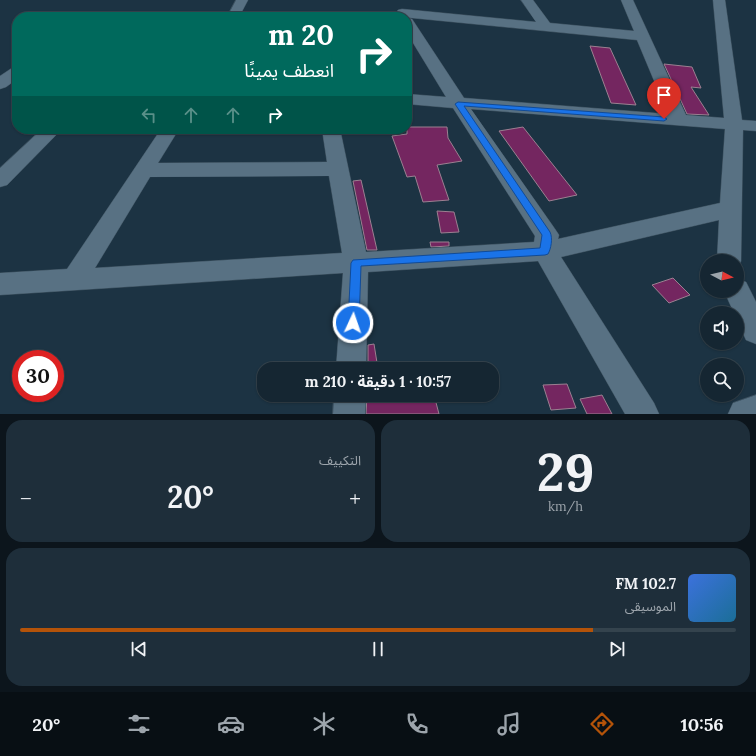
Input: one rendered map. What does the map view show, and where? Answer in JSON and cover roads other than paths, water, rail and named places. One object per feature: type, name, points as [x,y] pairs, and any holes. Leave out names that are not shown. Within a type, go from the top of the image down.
[{"type":"street","points":[[236,12],[242,0]]},
{"type":"street","points":[[527,0],[546,27]]},
{"type":"street","points":[[627,0],[679,120]]},
{"type":"street","points":[[719,0],[734,124],[729,254]]},
{"type":"street","points":[[412,15],[643,36]]},
{"type":"street","points":[[412,30],[458,104],[547,235],[545,251],[643,414]]},
{"type":"street","points":[[0,64],[12,65]]},
{"type":"street","points":[[0,84],[12,75]]},
{"type":"street","points":[[412,99],[756,126]]},
{"type":"street","points":[[0,180],[48,134]]},
{"type":"street","points":[[74,279],[167,134]]},
{"type":"street","points":[[332,134],[356,263],[351,362]]},
{"type":"street","points":[[144,170],[339,169]]},
{"type":"street","points":[[0,284],[545,251],[731,210]]},
{"type":"street","points":[[741,298],[756,331]]},
{"type":"street","points":[[348,414],[349,402]]},
{"type":"street","points":[[744,414],[756,411]]}]
